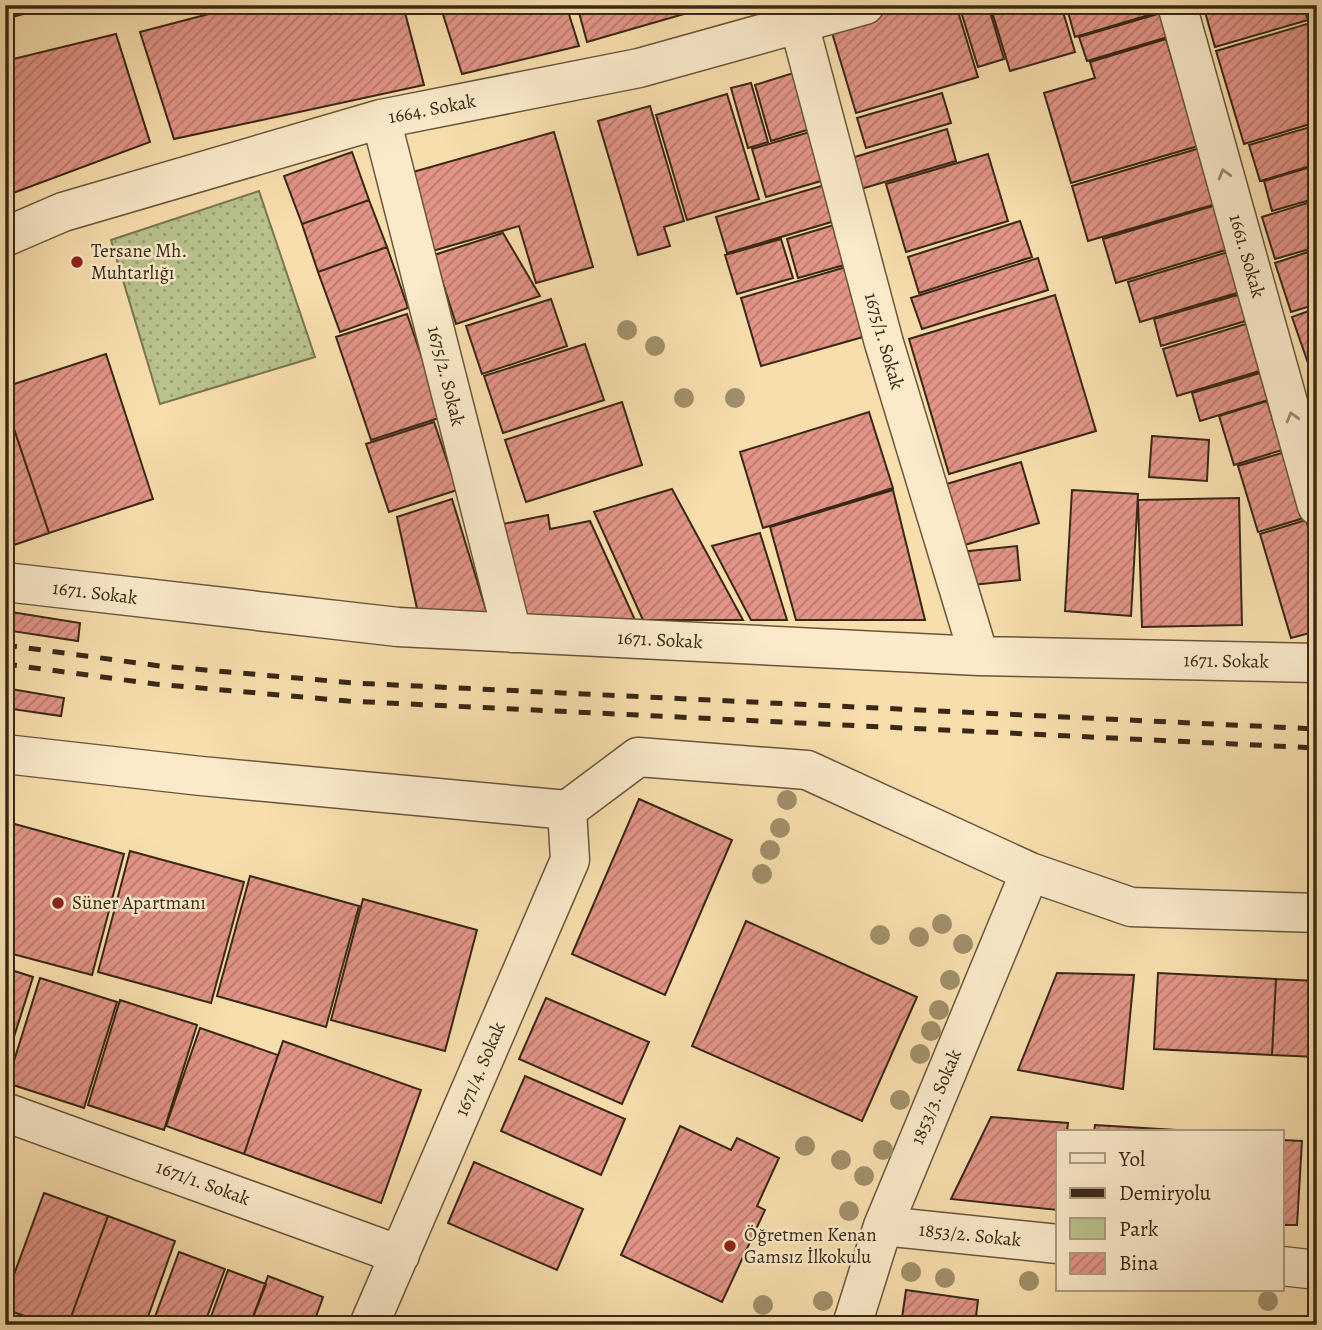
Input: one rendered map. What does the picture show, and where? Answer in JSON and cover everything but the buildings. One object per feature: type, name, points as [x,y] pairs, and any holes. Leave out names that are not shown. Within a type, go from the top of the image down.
[{"type":"street","name":"1664. Sokak","points":[[5,237],[63,212],[381,119],[639,68],[865,5]]},
{"type":"street","name":"1661. Sokak","points":[[1177,5],[1317,506]]},
{"type":"street","name":"1675/1. Sokak","points":[[799,24],[884,343],[979,656]]},
{"type":"street","name":"1675/2. Sokak","points":[[381,119],[512,633]]},
{"type":"street","name":"1671. Sokak","points":[[5,582],[398,627],[979,656],[1317,663]]},
{"type":"street","points":[[5,754],[201,776],[567,810],[638,757],[807,770],[1030,872],[1131,908],[1317,913]]},
{"type":"street","name":"1671/4. Sokak","points":[[369,1325],[570,859],[567,810]]},
{"type":"street","name":"1853/3. Sokak","points":[[852,1325],[883,1226],[1030,872]]},
{"type":"street","name":"1671/1. Sokak","points":[[5,1112],[400,1255]]},
{"type":"street","name":"1853/2. Sokak","points":[[883,1226],[1056,1244]]},
{"type":"street","points":[[1284,1266],[1317,1270]]},
{"type":"green space","points":[[259,191],[315,357],[160,404],[111,240]]},
{"type":"railway","points":[[5,645],[160,666],[354,683],[1317,729]]},
{"type":"railway","points":[[5,664],[155,684],[348,701],[1317,748]]},
{"type":"place","name":"Tersane Mh. Muhtarlığı","points":[[77,262]]},
{"type":"place","name":"Süner Apartmanı","points":[[58,903]]},
{"type":"place","name":"Öğretmen Kenan Gamsız İlkokulu","points":[[730,1246]]}]
